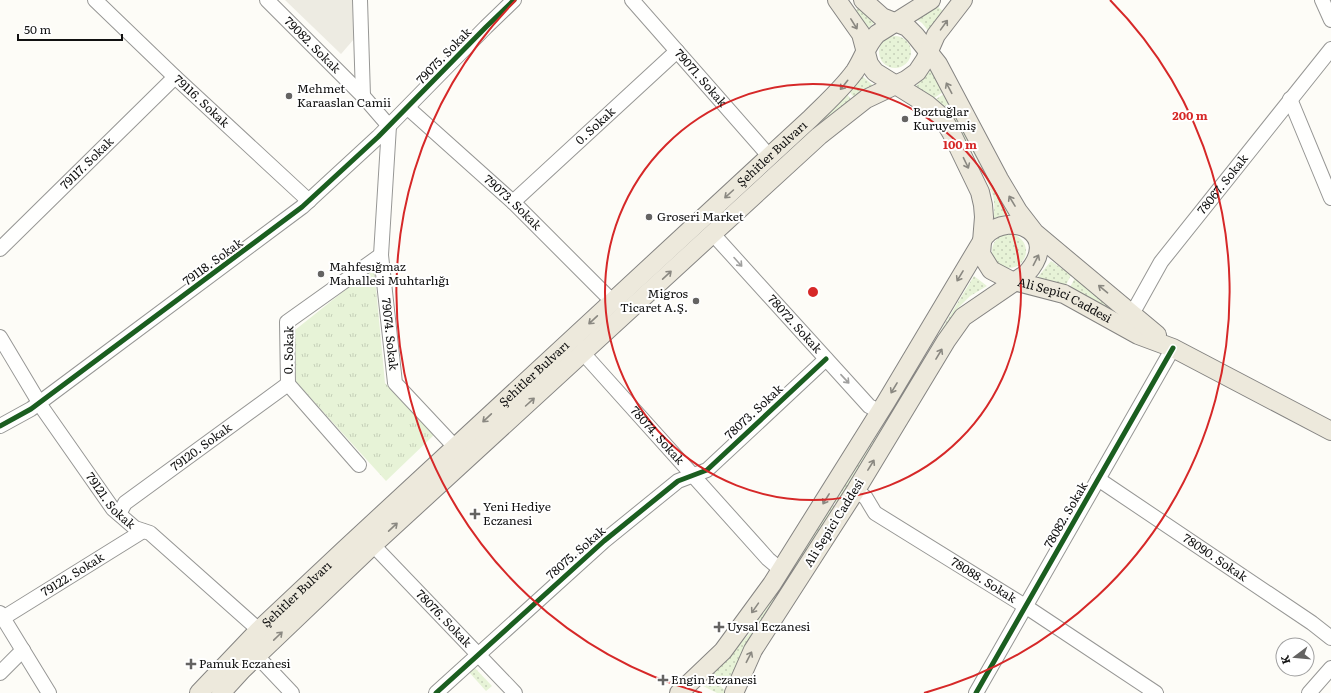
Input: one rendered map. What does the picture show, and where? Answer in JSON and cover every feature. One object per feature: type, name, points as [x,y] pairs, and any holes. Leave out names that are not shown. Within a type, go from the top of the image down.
[{"type":"main road","points":[[837,0],[861,34],[868,64],[875,72],[894,85],[917,72],[929,52],[936,35],[963,0]]},
{"type":"main road","points":[[863,0],[882,17],[907,27],[929,52]]},
{"type":"main road","points":[[865,52],[877,34],[931,0]]},
{"type":"main road","name":"Şehitler Bulvarı","points":[[199,693],[259,630],[770,157],[843,87],[865,52]]},
{"type":"main road","name":"Ali Sepici Caddesi","points":[[929,52],[938,64],[1018,211],[1035,233],[1079,268],[1128,321]]},
{"type":"main road","name":"Şehitler Bulvarı","points":[[221,693],[257,656],[373,545],[712,233],[823,133],[866,99],[894,85]]},
{"type":"main road","name":"Ali Sepici Caddesi","points":[[679,693],[733,640],[781,570],[880,412],[981,243],[984,217],[980,192],[951,132],[942,117],[928,105],[894,85]]},
{"type":"main road","points":[[1006,225],[1026,228],[1035,233],[1040,245],[1040,254],[1035,265],[1026,274],[1017,280],[1001,276],[990,270],[981,254],[981,243],[990,230],[1006,225]]},
{"type":"main road","name":"Ali Sepici Caddesi","points":[[734,693],[753,650],[856,490],[946,341],[963,317],[1017,280],[1064,294],[1128,321],[1173,348],[1331,431]]},
{"type":"street","name":"79116. Sokak","points":[[95,0],[175,77],[309,201]]},
{"type":"street","name":"79082. Sokak","points":[[267,0],[363,96],[389,126]]},
{"type":"street","points":[[360,0],[363,96]]},
{"type":"street","name":"79075. Sokak","points":[[389,126],[514,0]]},
{"type":"street","name":"79071. Sokak","points":[[632,0],[770,157]]},
{"type":"street","points":[[1322,0],[1331,20]]},
{"type":"street","name":"78067. Sokak","points":[[1128,321],[1161,262],[1331,49]]},
{"type":"street","name":"0. Sokak","points":[[513,202],[677,50]]},
{"type":"street","name":"79117. Sokak","points":[[0,250],[175,77]]},
{"type":"street","points":[[1290,99],[1331,198]]},
{"type":"street","name":"79073. Sokak","points":[[408,108],[513,202],[613,302]]},
{"type":"street","name":"79118. Sokak","points":[[0,426],[39,403],[266,236],[309,201],[389,126]]},
{"type":"street","name":"79074. Sokak","points":[[389,126],[381,255],[395,383],[455,447]]},
{"type":"street","name":"78072. Sokak","points":[[712,233],[870,406],[880,412]]},
{"type":"street","name":"0. Sokak","points":[[360,466],[288,384],[288,322],[381,255]]},
{"type":"street","name":"79121. Sokak","points":[[0,337],[39,403],[113,509],[135,528],[150,533],[259,630]]},
{"type":"street","name":"78082. Sokak","points":[[976,693],[1173,348]]},
{"type":"street","name":"78074. Sokak","points":[[583,353],[768,559],[781,570]]},
{"type":"street","name":"78073. Sokak","points":[[693,476],[707,470],[826,359]]},
{"type":"street","name":"79120. Sokak","points":[[119,514],[125,502],[288,384]]},
{"type":"street","name":"78075. Sokak","points":[[436,693],[604,541],[678,481],[693,476]]},
{"type":"street","name":"78090. Sokak","points":[[1098,480],[1312,623],[1331,638]]},
{"type":"street","name":"78088. Sokak","points":[[856,490],[866,498],[875,513],[1025,606],[1156,693]]},
{"type":"street","name":"79122. Sokak","points":[[1,616],[142,531]]},
{"type":"street","name":"78076. Sokak","points":[[373,545],[515,693]]},
{"type":"street","points":[[1,616],[49,693]]},
{"type":"street","points":[[0,673],[23,650]]},
{"type":"street","points":[[257,656],[292,693]]},
{"type":"street","points":[[1308,693],[1331,668]]},
{"type":"green space","points":[[936,5],[944,12],[930,33],[922,23],[916,19]]},
{"type":"green space","points":[[859,7],[875,22],[866,30],[856,10]]},
{"type":"green space","points":[[892,36],[898,36],[908,43],[911,52],[910,58],[904,65],[898,68],[892,68],[882,61],[879,55],[879,49],[886,39]]},
{"type":"green space","points":[[932,69],[943,92],[934,98],[916,86]]},
{"type":"green space","points":[[861,75],[874,86],[855,99],[849,91]]},
{"type":"green space","points":[[847,94],[852,101],[698,236],[697,234]]},
{"type":"green space","points":[[944,94],[1009,214],[994,218],[993,196],[989,185],[969,144],[944,107],[936,99]]},
{"type":"green space","points":[[1009,234],[1015,235],[1021,239],[1025,245],[1025,257],[1021,263],[1015,267],[1009,268],[1003,267],[997,263],[993,257],[992,251],[993,245],[997,239],[1003,235]]},
{"type":"green space","points":[[1051,261],[1071,275],[1065,287],[1037,278]]},
{"type":"green space","points":[[374,267],[385,383],[434,435],[386,481],[296,382],[295,330]]},
{"type":"green space","points":[[974,276],[987,286],[970,296],[957,309],[886,425],[884,424]]},
{"type":"green space","points":[[1075,278],[1113,305],[1113,310],[1069,289]]},
{"type":"green space","points":[[883,426],[885,427],[837,504],[834,502]]},
{"type":"green space","points":[[832,505],[835,506],[782,589],[779,587]]},
{"type":"green space","points":[[778,590],[781,592],[741,655],[727,686],[713,674],[749,634]]},
{"type":"green space","points":[[473,666],[492,686],[486,691],[468,671]]},
{"type":"green space","points":[[710,678],[725,690],[724,693],[717,693],[703,686]]},
{"type":"shaded area","points":[[285,0],[353,0],[354,39],[341,54]]},
{"type":"cycle path","points":[[0,426],[31,409],[302,207],[378,137],[514,0]]},
{"type":"cycle path","points":[[976,693],[1173,348]]},
{"type":"cycle path","points":[[436,693],[604,541],[678,481],[707,470],[826,359]]},
{"type":"place","name":"Mehmet Karaaslan Camii","points":[[289,96]]},
{"type":"place","name":"Boztuğlar Kuruyemiş","points":[[905,119]]},
{"type":"place","name":"Groseri Market","points":[[649,217]]},
{"type":"place","name":"Mahfesığmaz Mahallesi Muhtarlığı","points":[[321,274]]},
{"type":"place","name":"Migros Ticaret A.Ş.","points":[[696,301]]},
{"type":"place","name":"Yeni Hediye Eczanesi","points":[[475,514]]},
{"type":"place","name":"Uysal Eczanesi","points":[[719,627]]},
{"type":"place","name":"Pamuk Eczanesi","points":[[191,664]]},
{"type":"place","name":"Engin Eczanesi","points":[[663,680]]}]
